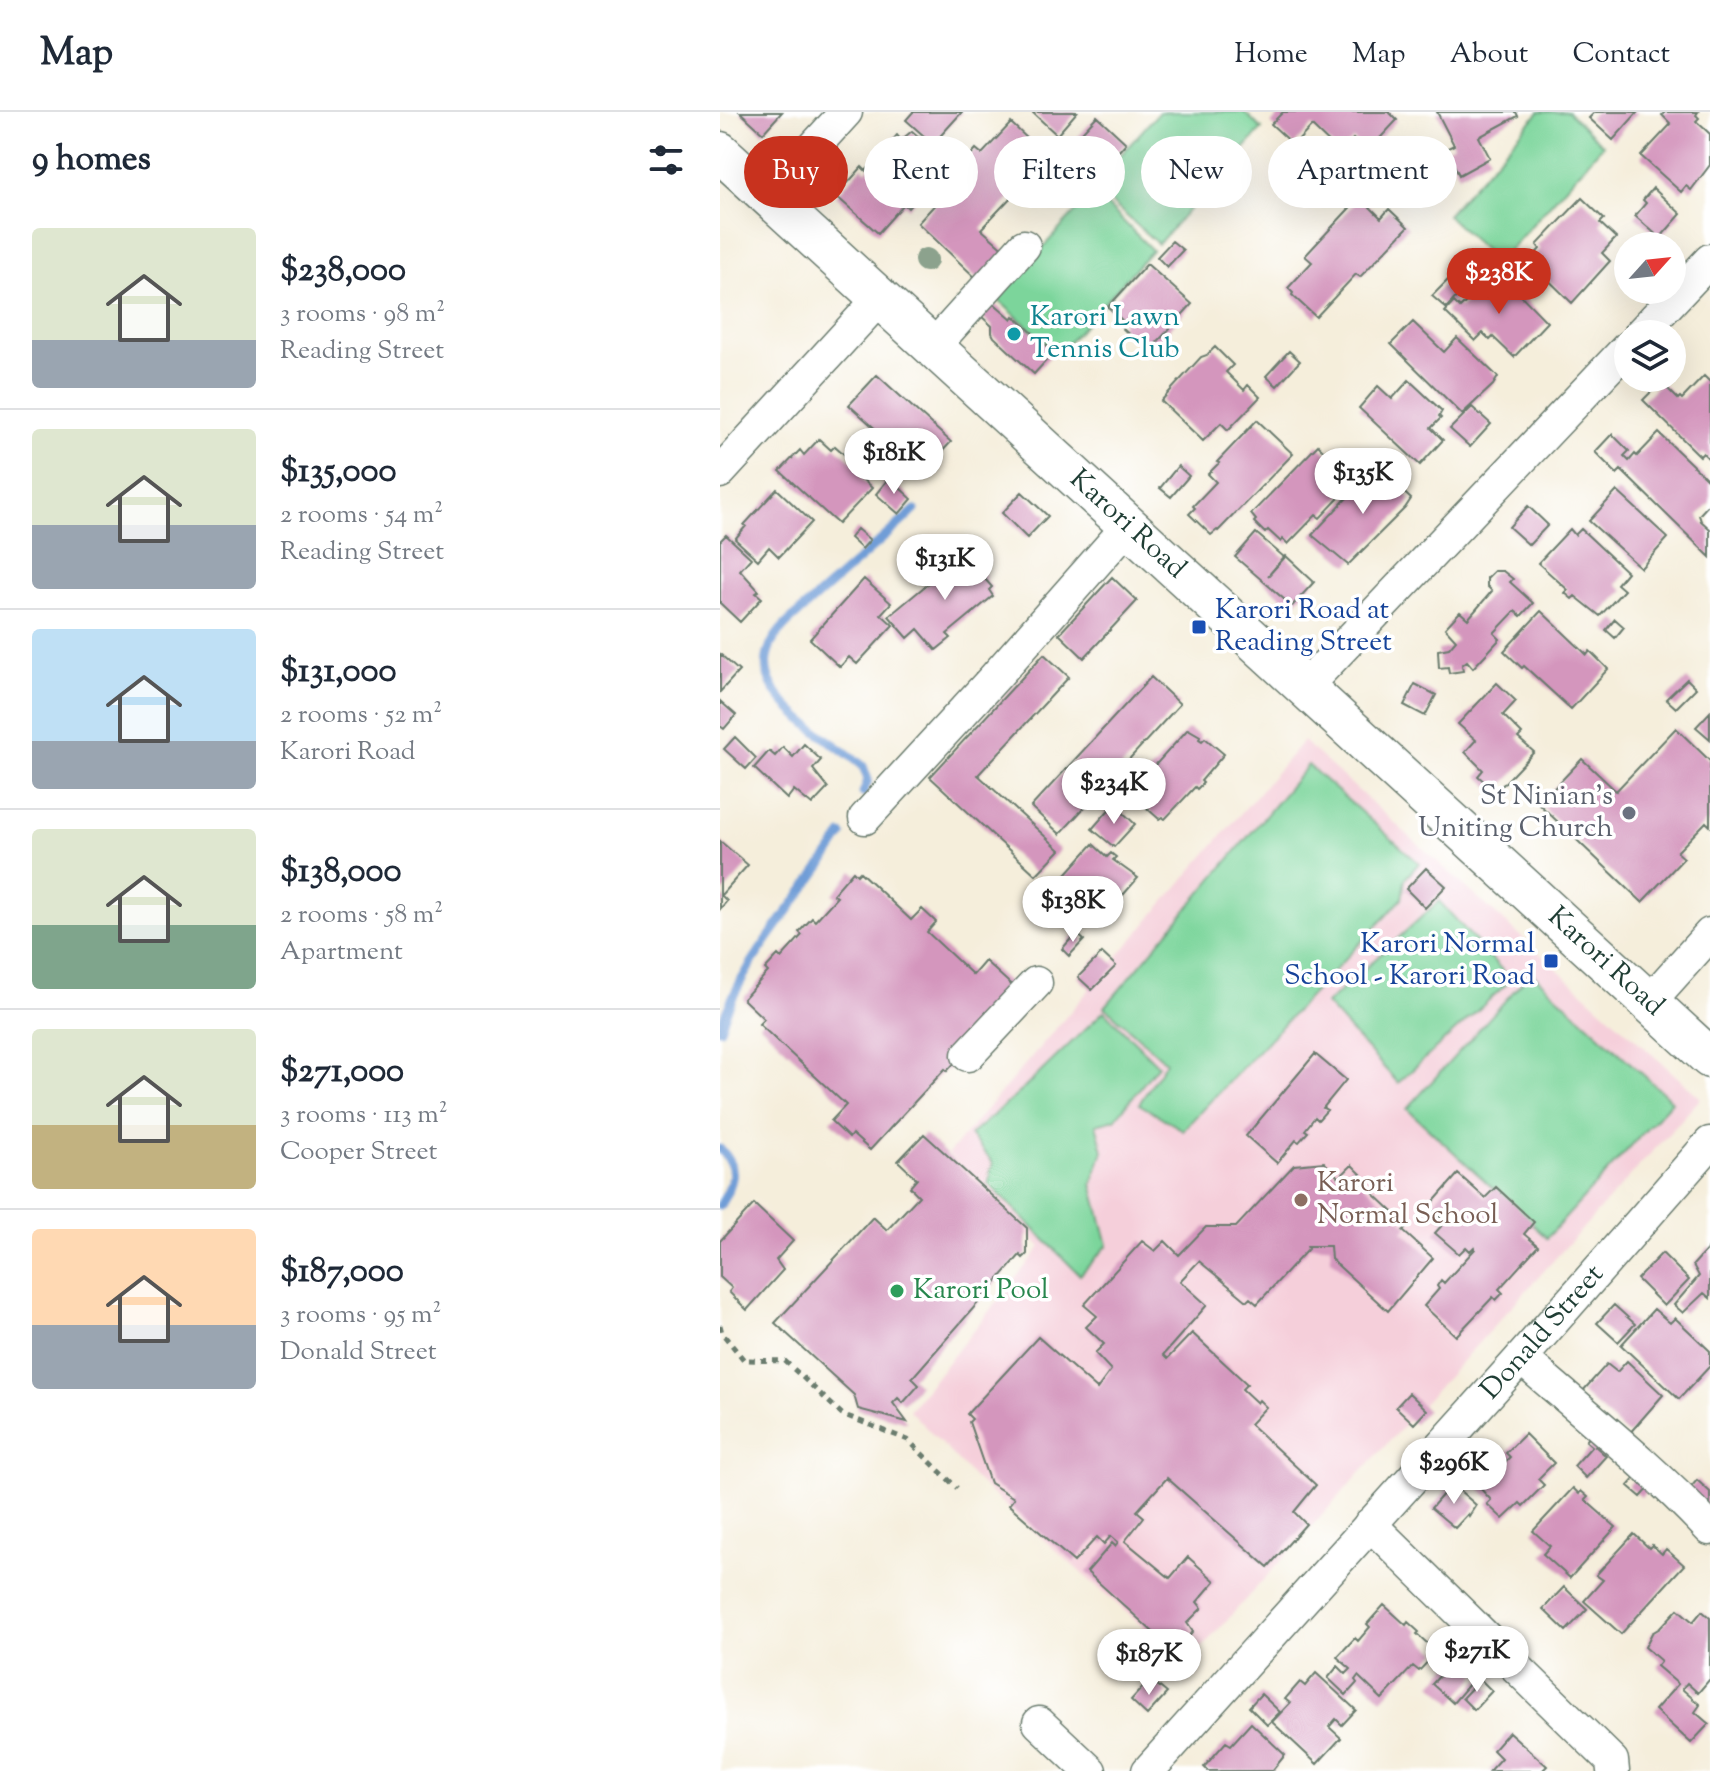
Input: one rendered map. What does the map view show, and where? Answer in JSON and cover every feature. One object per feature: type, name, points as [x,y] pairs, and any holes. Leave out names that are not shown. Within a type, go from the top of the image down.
[{"type":"main road","name":"Karori Road","points":[[720,152],[744,174]]},
{"type":"main road","name":"Karori Road","points":[[782,208],[1710,1058]]},
{"type":"street","points":[[824,136],[846,112]]},
{"type":"street","points":[[933,347],[1024,246]]},
{"type":"street","points":[[1653,320],[1710,260]]},
{"type":"street","points":[[720,472],[880,298]]},
{"type":"street","points":[[1305,687],[1614,362]]},
{"type":"street","points":[[865,818],[1129,525]]},
{"type":"street","points":[[1649,1002],[1710,934]]},
{"type":"street","points":[[968,1055],[1036,983]]},
{"type":"street","name":"Donald Street","points":[[1148,1771],[1521,1358],[1710,1143]]},
{"type":"street","points":[[1521,1358],[1625,1448],[1710,1529]]},
{"type":"street","points":[[1370,1524],[1612,1761],[1613,1771]]},
{"type":"street","points":[[1039,1723],[1090,1771]]},
{"type":"path","points":[[720,1325],[722,1333],[744,1360],[785,1361],[842,1414],[908,1440],[957,1488]]},
{"type":"shaded area","name":"Karori Normal School","points":[[1303,741],[1701,1098],[1186,1665],[977,1481],[909,1410],[1041,1247],[948,1154]]},
{"type":"green space","points":[[1159,112],[1244,112],[1262,129],[1252,140],[1252,136],[1141,136],[1141,208],[1191,208],[1158,244],[1118,208],[1125,208],[1125,150]]},
{"type":"green space","points":[[1539,112],[1568,112],[1603,145],[1498,263],[1447,215],[1457,208],[1457,204]]},
{"type":"green space","points":[[1079,208],[1110,208],[1152,250],[1058,354],[996,298]]},
{"type":"green space","points":[[1308,765],[1419,863],[1405,879],[1402,899],[1183,1130],[1139,1104],[1166,1062],[1105,1007]]},
{"type":"green space","points":[[1439,901],[1511,980],[1398,1083],[1326,1004]]},
{"type":"green space","points":[[1531,972],[1672,1101],[1547,1238],[1407,1109]]},
{"type":"green space","points":[[1104,1011],[1158,1065],[1115,1119],[1096,1124],[1103,1151],[1092,1184],[1108,1245],[1080,1275],[988,1183],[993,1163],[970,1135],[1018,1094]]},
{"type":"building","points":[[740,112],[782,112],[763,133]]},
{"type":"building","points":[[913,112],[962,112],[940,136],[924,136],[906,120]]},
{"type":"building","points":[[1032,112],[1077,112],[1057,135]]},
{"type":"building","points":[[1283,112],[1389,112],[1397,120],[1382,136],[1322,136],[1312,126],[1303,136],[1284,136],[1271,124]]},
{"type":"building","points":[[1437,112],[1516,112],[1518,116],[1479,137],[1490,158],[1459,175],[1457,136],[1449,136]]},
{"type":"building","points":[[1595,112],[1638,112],[1613,140],[1589,118]]},
{"type":"building","points":[[1665,112],[1698,112],[1696,121],[1710,134],[1710,165],[1691,190],[1686,186],[1681,192],[1641,156],[1671,124],[1662,115]]},
{"type":"building","points":[[1097,116],[1118,136],[1078,136]]},
{"type":"building","points":[[1011,123],[1025,136],[999,136]]},
{"type":"building","points":[[994,141],[994,208],[1001,208],[981,229],[1007,252],[980,282],[918,223],[932,208],[978,208],[978,151],[982,154]]},
{"type":"building","points":[[862,167],[864,208],[900,208],[878,233],[848,207],[848,183]]},
{"type":"building","points":[[1653,188],[1681,214],[1665,232],[1653,232],[1635,216],[1646,203],[1643,200]]},
{"type":"building","points":[[1582,198],[1604,219],[1600,223],[1614,236],[1602,253],[1610,261],[1572,303],[1529,261],[1540,249],[1537,245]]},
{"type":"building","points":[[1350,208],[1371,208],[1381,218],[1389,209],[1408,227],[1360,277],[1356,274],[1316,317],[1288,288],[1312,262],[1305,256]]},
{"type":"building","points":[[1172,241],[1183,250],[1167,267],[1157,257]]},
{"type":"building","points":[[1147,264],[1192,304],[1152,348],[1140,337],[1136,341],[1120,326],[1124,322],[1108,307]]},
{"type":"building","points":[[1500,274],[1547,322],[1514,357],[1493,337],[1490,340],[1483,333],[1475,341],[1445,312],[1454,302],[1460,308],[1493,275],[1497,278]]},
{"type":"building","points":[[1452,276],[1465,288],[1446,308],[1432,296]]},
{"type":"building","name":"Karori Lawn Tennis Club","points":[[989,299],[1012,319],[1014,316],[1054,352],[1034,374],[994,337],[992,326],[981,316]]},
{"type":"building","points":[[1413,322],[1444,352],[1457,338],[1498,377],[1462,414],[1391,344]]},
{"type":"building","points":[[1215,347],[1233,365],[1226,372],[1244,390],[1248,385],[1260,397],[1228,430],[1221,423],[1203,441],[1161,401],[1201,357]]},
{"type":"building","points":[[1289,351],[1300,361],[1277,386],[1266,376]]},
{"type":"building","points":[[877,375],[951,442],[923,472],[849,405]]},
{"type":"building","points":[[1704,376],[1710,382],[1710,460],[1703,453],[1700,456],[1643,400],[1651,392],[1671,392],[1682,399]]},
{"type":"building","points":[[1409,380],[1442,411],[1441,418],[1431,428],[1443,440],[1420,465],[1359,408],[1378,386],[1392,399]]},
{"type":"building","points":[[1472,407],[1491,424],[1470,447],[1450,429]]},
{"type":"building","points":[[1257,420],[1293,454],[1211,535],[1189,514],[1216,482],[1208,474]]},
{"type":"building","points":[[1659,433],[1710,482],[1710,503],[1699,515],[1710,529],[1710,557],[1621,470],[1617,474],[1595,452],[1612,434],[1629,451],[1624,456],[1629,461]]},
{"type":"building","points":[[819,439],[831,450],[835,446],[865,473],[861,478],[872,488],[838,524],[780,471],[800,450],[804,455]]},
{"type":"building","points":[[1318,445],[1355,481],[1320,518],[1316,515],[1288,544],[1283,539],[1281,542],[1268,530],[1265,533],[1251,514]]},
{"type":"building","points":[[1178,466],[1189,476],[1171,497],[1160,488]]},
{"type":"building","points":[[1376,467],[1387,478],[1393,471],[1403,481],[1398,487],[1411,499],[1348,565],[1312,535]]},
{"type":"building","points":[[889,478],[912,499],[899,514],[876,494]]},
{"type":"building","points":[[777,489],[812,522],[779,557],[769,547],[758,560],[735,539]]},
{"type":"building","points":[[1617,491],[1668,538],[1641,568],[1589,521]]},
{"type":"building","points":[[1022,492],[1048,516],[1027,538],[1002,513]]},
{"type":"building","points":[[1528,506],[1548,525],[1529,545],[1509,527]]},
{"type":"building","points":[[857,529],[870,540],[862,549],[850,538]]},
{"type":"building","points":[[1570,529],[1575,535],[1581,529],[1627,572],[1617,584],[1624,590],[1600,616],[1575,596],[1572,599],[1565,593],[1568,590],[1538,563]]},
{"type":"building","points":[[1256,533],[1284,557],[1268,576],[1286,556],[1314,582],[1292,606],[1235,557]]},
{"type":"building","points":[[726,535],[751,558],[740,570],[762,598],[740,622],[720,603],[720,541]]},
{"type":"building","points":[[963,549],[986,576],[984,578],[992,587],[989,590],[993,596],[947,634],[951,638],[936,650],[918,629],[908,638],[889,616],[953,563],[951,559]]},
{"type":"building","points":[[1494,571],[1503,571],[1513,579],[1510,582],[1533,603],[1521,616],[1515,611],[1494,633],[1500,639],[1473,668],[1467,661],[1462,665],[1463,671],[1449,673],[1448,667],[1439,668],[1438,650],[1449,648],[1456,640],[1445,628],[1460,612],[1468,619],[1492,591],[1487,586],[1487,578]]},
{"type":"building","points":[[1112,577],[1137,601],[1084,658],[1059,634]]},
{"type":"building","points":[[864,579],[891,603],[881,614],[893,625],[857,664],[849,657],[840,667],[810,639]]},
{"type":"building","points":[[1541,611],[1587,655],[1590,651],[1608,669],[1571,709],[1504,651]]},
{"type":"building","points":[[1615,619],[1624,627],[1615,638],[1606,630]]},
{"type":"building","points":[[720,654],[739,671],[720,692]]},
{"type":"building","points":[[1044,654],[1069,677],[978,775],[1060,850],[1036,875],[930,777]]},
{"type":"building","points":[[1151,677],[1180,704],[1060,834],[1031,807]]},
{"type":"building","points":[[1687,679],[1696,688],[1676,708],[1666,699]]},
{"type":"building","points":[[1497,683],[1516,701],[1503,715],[1522,734],[1518,738],[1534,752],[1496,792],[1478,776],[1483,770],[1465,752],[1476,740],[1458,724]]},
{"type":"building","points":[[1415,684],[1436,695],[1425,716],[1404,705]]},
{"type":"building","points":[[720,701],[736,715],[724,729],[720,726]]},
{"type":"building","points":[[1710,712],[1710,739],[1696,727]]},
{"type":"building","name":"St Ninian’s Uniting Church","points":[[1676,728],[1710,761],[1710,826],[1706,822],[1677,852],[1684,858],[1642,902],[1539,804],[1582,759],[1616,791]]},
{"type":"building","points":[[1188,729],[1224,754],[1197,789],[1195,787],[1165,819],[1159,819],[1130,793]]},
{"type":"building","points":[[735,737],[756,758],[746,769],[724,749]]},
{"type":"building","points":[[804,744],[821,760],[813,769],[828,788],[812,805],[794,790],[787,799],[754,768],[769,751],[775,756],[783,747],[793,757]]},
{"type":"building","points":[[1114,804],[1135,824],[1114,847],[1092,829]]},
{"type":"building","points":[[720,841],[748,865],[721,895],[727,901],[720,909]]},
{"type":"building","points":[[1093,844],[1107,857],[1111,853],[1116,857],[1113,860],[1138,878],[1123,895],[1113,887],[1078,927],[1049,893]]},
{"type":"building","points":[[1426,868],[1446,886],[1425,908],[1406,889]]},
{"type":"building","points":[[853,871],[857,875],[860,872],[911,920],[922,909],[936,922],[927,932],[973,975],[985,961],[1017,990],[960,1057],[947,1071],[945,1069],[870,1150],[852,1134],[849,1138],[831,1121],[846,1105],[759,1024],[764,1019],[743,999],[768,972],[765,969],[778,955],[781,958],[802,935],[799,932],[812,918],[815,921],[837,897],[833,894]]},
{"type":"building","points":[[1076,933],[1084,940],[1069,956],[1062,949]]},
{"type":"building","points":[[1102,953],[1116,966],[1092,990],[1078,977]]},
{"type":"building","points":[[1315,1054],[1346,1080],[1323,1108],[1327,1110],[1318,1120],[1315,1117],[1305,1130],[1308,1132],[1299,1142],[1296,1140],[1277,1163],[1246,1136]]},
{"type":"building","name":"Karori Pool","points":[[924,1134],[1027,1228],[1027,1254],[1023,1258],[1020,1255],[912,1378],[919,1385],[903,1403],[898,1398],[893,1403],[907,1422],[858,1409],[854,1395],[775,1323],[873,1217],[887,1230],[919,1196],[910,1187],[917,1179],[898,1161]]},
{"type":"building","points":[[1324,1162],[1339,1178],[1352,1165],[1361,1174],[1357,1178],[1408,1226],[1403,1231],[1433,1258],[1388,1311],[1331,1259],[1330,1246],[1307,1246],[1308,1249],[1257,1304],[1250,1298],[1247,1301],[1199,1261],[1180,1281],[1207,1305],[1163,1355],[1167,1359],[1192,1333],[1247,1384],[1242,1389],[1266,1407],[1250,1424],[1316,1485],[1294,1512],[1306,1524],[1268,1567],[1167,1478],[1137,1511],[1144,1517],[1125,1541],[1170,1578],[1188,1557],[1215,1581],[1197,1602],[1202,1608],[1187,1623],[1193,1632],[1175,1652],[1087,1572],[1112,1543],[1115,1546],[1118,1542],[1111,1536],[1104,1544],[1097,1537],[1074,1562],[1009,1505],[1014,1498],[990,1483],[969,1422],[972,1419],[967,1414],[1038,1337],[1097,1389],[1111,1370],[1095,1353],[1104,1344],[1086,1327],[1097,1316],[1084,1305],[1142,1241],[1155,1251],[1165,1241],[1179,1255],[1206,1227],[1236,1227],[1294,1165]]},
{"type":"building","points":[[1458,1174],[1485,1198],[1496,1187],[1534,1222],[1524,1234],[1538,1246],[1499,1289],[1503,1293],[1496,1300],[1493,1297],[1456,1336],[1424,1306],[1439,1289],[1437,1286],[1441,1280],[1444,1283],[1475,1249],[1470,1251],[1466,1247],[1459,1254],[1435,1233],[1445,1222],[1429,1207]]},
{"type":"building","points":[[754,1204],[793,1241],[776,1260],[783,1270],[747,1310],[729,1292],[732,1288],[720,1277],[720,1241]]},
{"type":"building","points":[[1710,1246],[1710,1298],[1704,1293],[1683,1313],[1674,1305],[1699,1276],[1693,1265]]},
{"type":"building","points":[[1662,1253],[1689,1280],[1664,1306],[1637,1279]]},
{"type":"building","points":[[1614,1305],[1635,1324],[1618,1342],[1597,1323]]},
{"type":"building","points":[[1654,1309],[1670,1323],[1675,1318],[1710,1351],[1710,1366],[1679,1399],[1621,1345]]},
{"type":"building","points":[[1627,1361],[1663,1395],[1628,1435],[1581,1393],[1607,1364],[1617,1372]]},
{"type":"building","points":[[1409,1393],[1427,1410],[1414,1424],[1396,1407]]},
{"type":"building","points":[[1593,1433],[1601,1439],[1595,1446],[1606,1456],[1586,1478],[1574,1466],[1592,1446],[1586,1441]]},
{"type":"building","points":[[1525,1434],[1554,1463],[1538,1479],[1544,1485],[1523,1506],[1520,1503],[1503,1519],[1487,1504],[1491,1500],[1479,1487],[1510,1457],[1506,1453]]},
{"type":"building","points":[[1638,1475],[1650,1487],[1641,1497],[1628,1486]]},
{"type":"building","points":[[1697,1480],[1710,1492],[1710,1506],[1687,1492]]},
{"type":"building","points":[[1452,1484],[1476,1505],[1455,1528],[1431,1508]]},
{"type":"building","points":[[1573,1488],[1588,1497],[1585,1500],[1616,1527],[1570,1578],[1543,1554],[1550,1546],[1533,1531]]},
{"type":"building","points":[[1634,1534],[1649,1548],[1652,1545],[1662,1554],[1666,1549],[1684,1565],[1621,1634],[1584,1601],[1603,1580],[1596,1575]]},
{"type":"building","points":[[1564,1587],[1587,1609],[1566,1631],[1543,1609]]},
{"type":"building","points":[[1384,1605],[1406,1625],[1408,1622],[1437,1652],[1419,1671],[1413,1666],[1382,1699],[1358,1676],[1355,1680],[1357,1683],[1346,1695],[1328,1678],[1338,1666],[1346,1674],[1351,1669],[1337,1657],[1355,1638],[1358,1641],[1370,1627],[1367,1624]]},
{"type":"building","points":[[1678,1609],[1693,1622],[1702,1611],[1710,1618],[1710,1679],[1698,1693],[1687,1683],[1682,1689],[1700,1705],[1695,1712],[1709,1724],[1691,1743],[1655,1710],[1678,1684],[1657,1666],[1661,1661],[1645,1647],[1652,1633]]},
{"type":"building","points":[[1457,1657],[1477,1675],[1453,1703],[1432,1684]]},
{"type":"building","points":[[1316,1673],[1356,1710],[1342,1725],[1336,1719],[1329,1727],[1341,1738],[1317,1764],[1272,1722],[1290,1703],[1285,1699],[1300,1682],[1305,1686]]},
{"type":"building","points":[[1150,1679],[1167,1693],[1147,1715],[1131,1700]]},
{"type":"building","points":[[1480,1679],[1492,1691],[1474,1710],[1462,1698]]},
{"type":"building","points":[[1261,1694],[1280,1712],[1267,1725],[1249,1707]]},
{"type":"building","points":[[1251,1723],[1285,1755],[1272,1771],[1208,1771],[1204,1767],[1226,1742],[1231,1745]]},
{"type":"building","points":[[1509,1732],[1547,1766],[1542,1771],[1489,1771],[1501,1758],[1493,1750]]},
{"type":"waterway","points":[[863,793],[868,780],[863,766],[801,719],[783,701],[771,682],[767,662],[773,641],[793,618],[915,510]]},
{"type":"waterway","points":[[720,1029],[730,1002],[759,952],[842,835]]},
{"type":"waterway","points":[[720,1149],[727,1156],[732,1170],[731,1184],[720,1206]]},
{"type":"place","name":"Karori Lawn Tennis Club","points":[[1014,334]]},
{"type":"place","name":"Karori Road at Reading Street","points":[[1199,627]]},
{"type":"place","name":"St Ninian’s Uniting Church","points":[[1629,813]]},
{"type":"place","name":"Karori Normal School - Karori Road","points":[[1551,961]]},
{"type":"place","name":"Karori Normal School","points":[[1301,1200]]},
{"type":"place","name":"Karori Pool","points":[[897,1291]]}]
